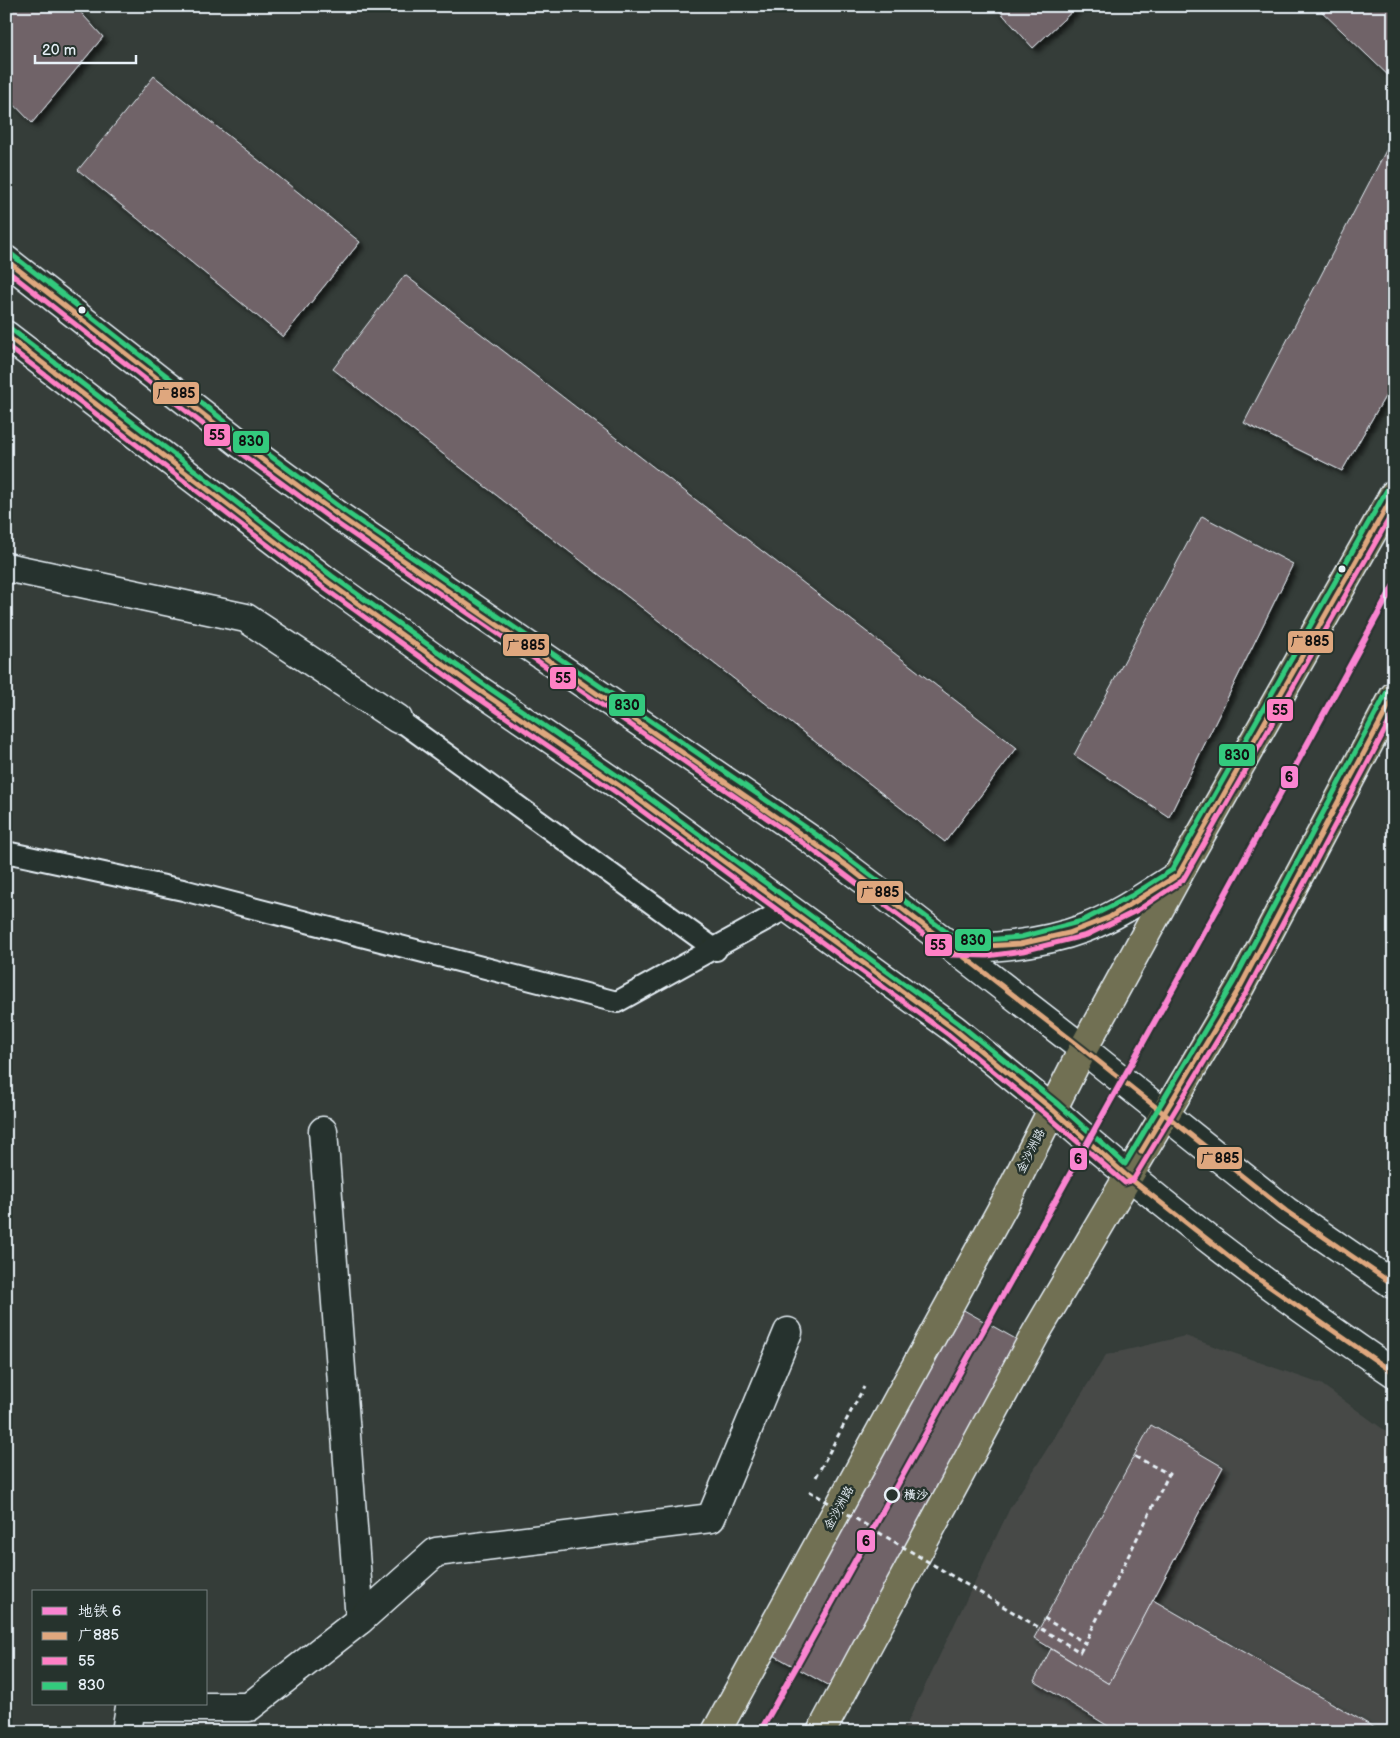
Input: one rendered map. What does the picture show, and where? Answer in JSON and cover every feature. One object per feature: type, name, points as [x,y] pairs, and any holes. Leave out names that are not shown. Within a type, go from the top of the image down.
[{"type":"main road","name":"金沙洲路","points":[[716,1732],[1004,1205],[1083,1049],[1178,875],[1394,494]]},
{"type":"main road","points":[[821,1732],[1036,1333],[1240,987],[1394,696]]},
{"type":"street","points":[[6,260],[241,444],[342,518],[810,839],[954,948],[1286,1211],[1394,1285]]},
{"type":"street","points":[[6,335],[328,582],[476,688],[627,791],[954,1029],[1053,1110],[1127,1176],[1250,1273],[1394,1373]]},
{"type":"street","points":[[6,567],[246,618],[398,719]]},
{"type":"street","points":[[954,948],[987,948],[1022,944],[1052,938],[1085,928],[1135,903],[1178,875]]},
{"type":"street","points":[[323,1131],[360,1620]]},
{"type":"street","points":[[126,1732],[130,1707],[249,1708],[360,1620],[436,1552],[711,1518],[788,1332]]},
{"type":"lane","points":[[398,719],[716,950]]},
{"type":"lane","points":[[6,852],[183,890],[617,1002],[716,950],[787,908]]},
{"type":"path","points":[[864,1387],[809,1491],[1080,1652],[1170,1474],[1134,1456]]},
{"type":"path","points":[[1044,1618],[1085,1643]]},
{"type":"shaded area","points":[[1185,1336],[1321,1384],[1394,1437],[1394,1732],[903,1732],[1010,1508],[1106,1355]]},
{"type":"building","points":[[6,6],[75,6],[103,37],[32,123],[6,96]]},
{"type":"building","points":[[995,6],[1078,6],[1033,48]]},
{"type":"building","points":[[1316,6],[1394,6],[1394,81]]},
{"type":"building","points":[[154,76],[360,242],[283,337],[78,170]]},
{"type":"building","points":[[1394,135],[1394,381],[1342,471],[1244,423]]},
{"type":"building","points":[[405,275],[1017,748],[945,842],[333,369]]},
{"type":"building","points":[[1202,516],[1293,564],[1169,817],[1074,755]]},
{"type":"building","name":"横沙","points":[[962,1309],[1030,1347],[838,1691],[770,1653]]},
{"type":"building","points":[[1151,1425],[1223,1467],[1109,1684],[1034,1638]]},
{"type":"building","points":[[1153,1600],[1382,1732],[1118,1732],[1034,1681],[1051,1649],[1109,1684]]},
{"type":"metro line","name":"6","points":[[760,1732],[1220,904],[1394,585]]},
{"type":"transit line","name":"830","points":[[11,254],[246,438],[346,512],[814,833],[957,940],[1021,937],[1082,921],[1131,896],[1172,870],[1387,490]]},
{"type":"transit line","name":"广885","points":[[6,260],[241,444],[342,518],[847,866],[1083,1049],[1286,1211],[1394,1285]]},
{"type":"transit line","name":"55","points":[[6,270],[236,450],[338,524],[806,845],[951,955],[987,956],[1023,951],[1087,935],[1138,910],[1183,880],[1394,510]]},
{"type":"transit line","name":"830","points":[[11,329],[332,576],[480,682],[631,785],[958,1023],[1058,1104],[1125,1164],[1233,983],[1387,692]]},
{"type":"transit line","name":"广885","points":[[6,335],[328,582],[476,688],[627,791],[954,1029],[1053,1110],[1127,1176],[1250,1273],[1394,1373]]},
{"type":"transit line","name":"55","points":[[6,345],[324,588],[472,694],[623,797],[949,1035],[1048,1116],[1125,1183],[1133,1180],[1247,991],[1394,713]]},
{"type":"transit line","name":"广885","points":[[954,948],[1020,944],[1069,933],[1110,917],[1178,875],[1394,494]]},
{"type":"transit line","name":"广885","points":[[1141,1152],[1240,987],[1394,696]]},
{"type":"place","name":"横沙","points":[[892,1495]]}]
